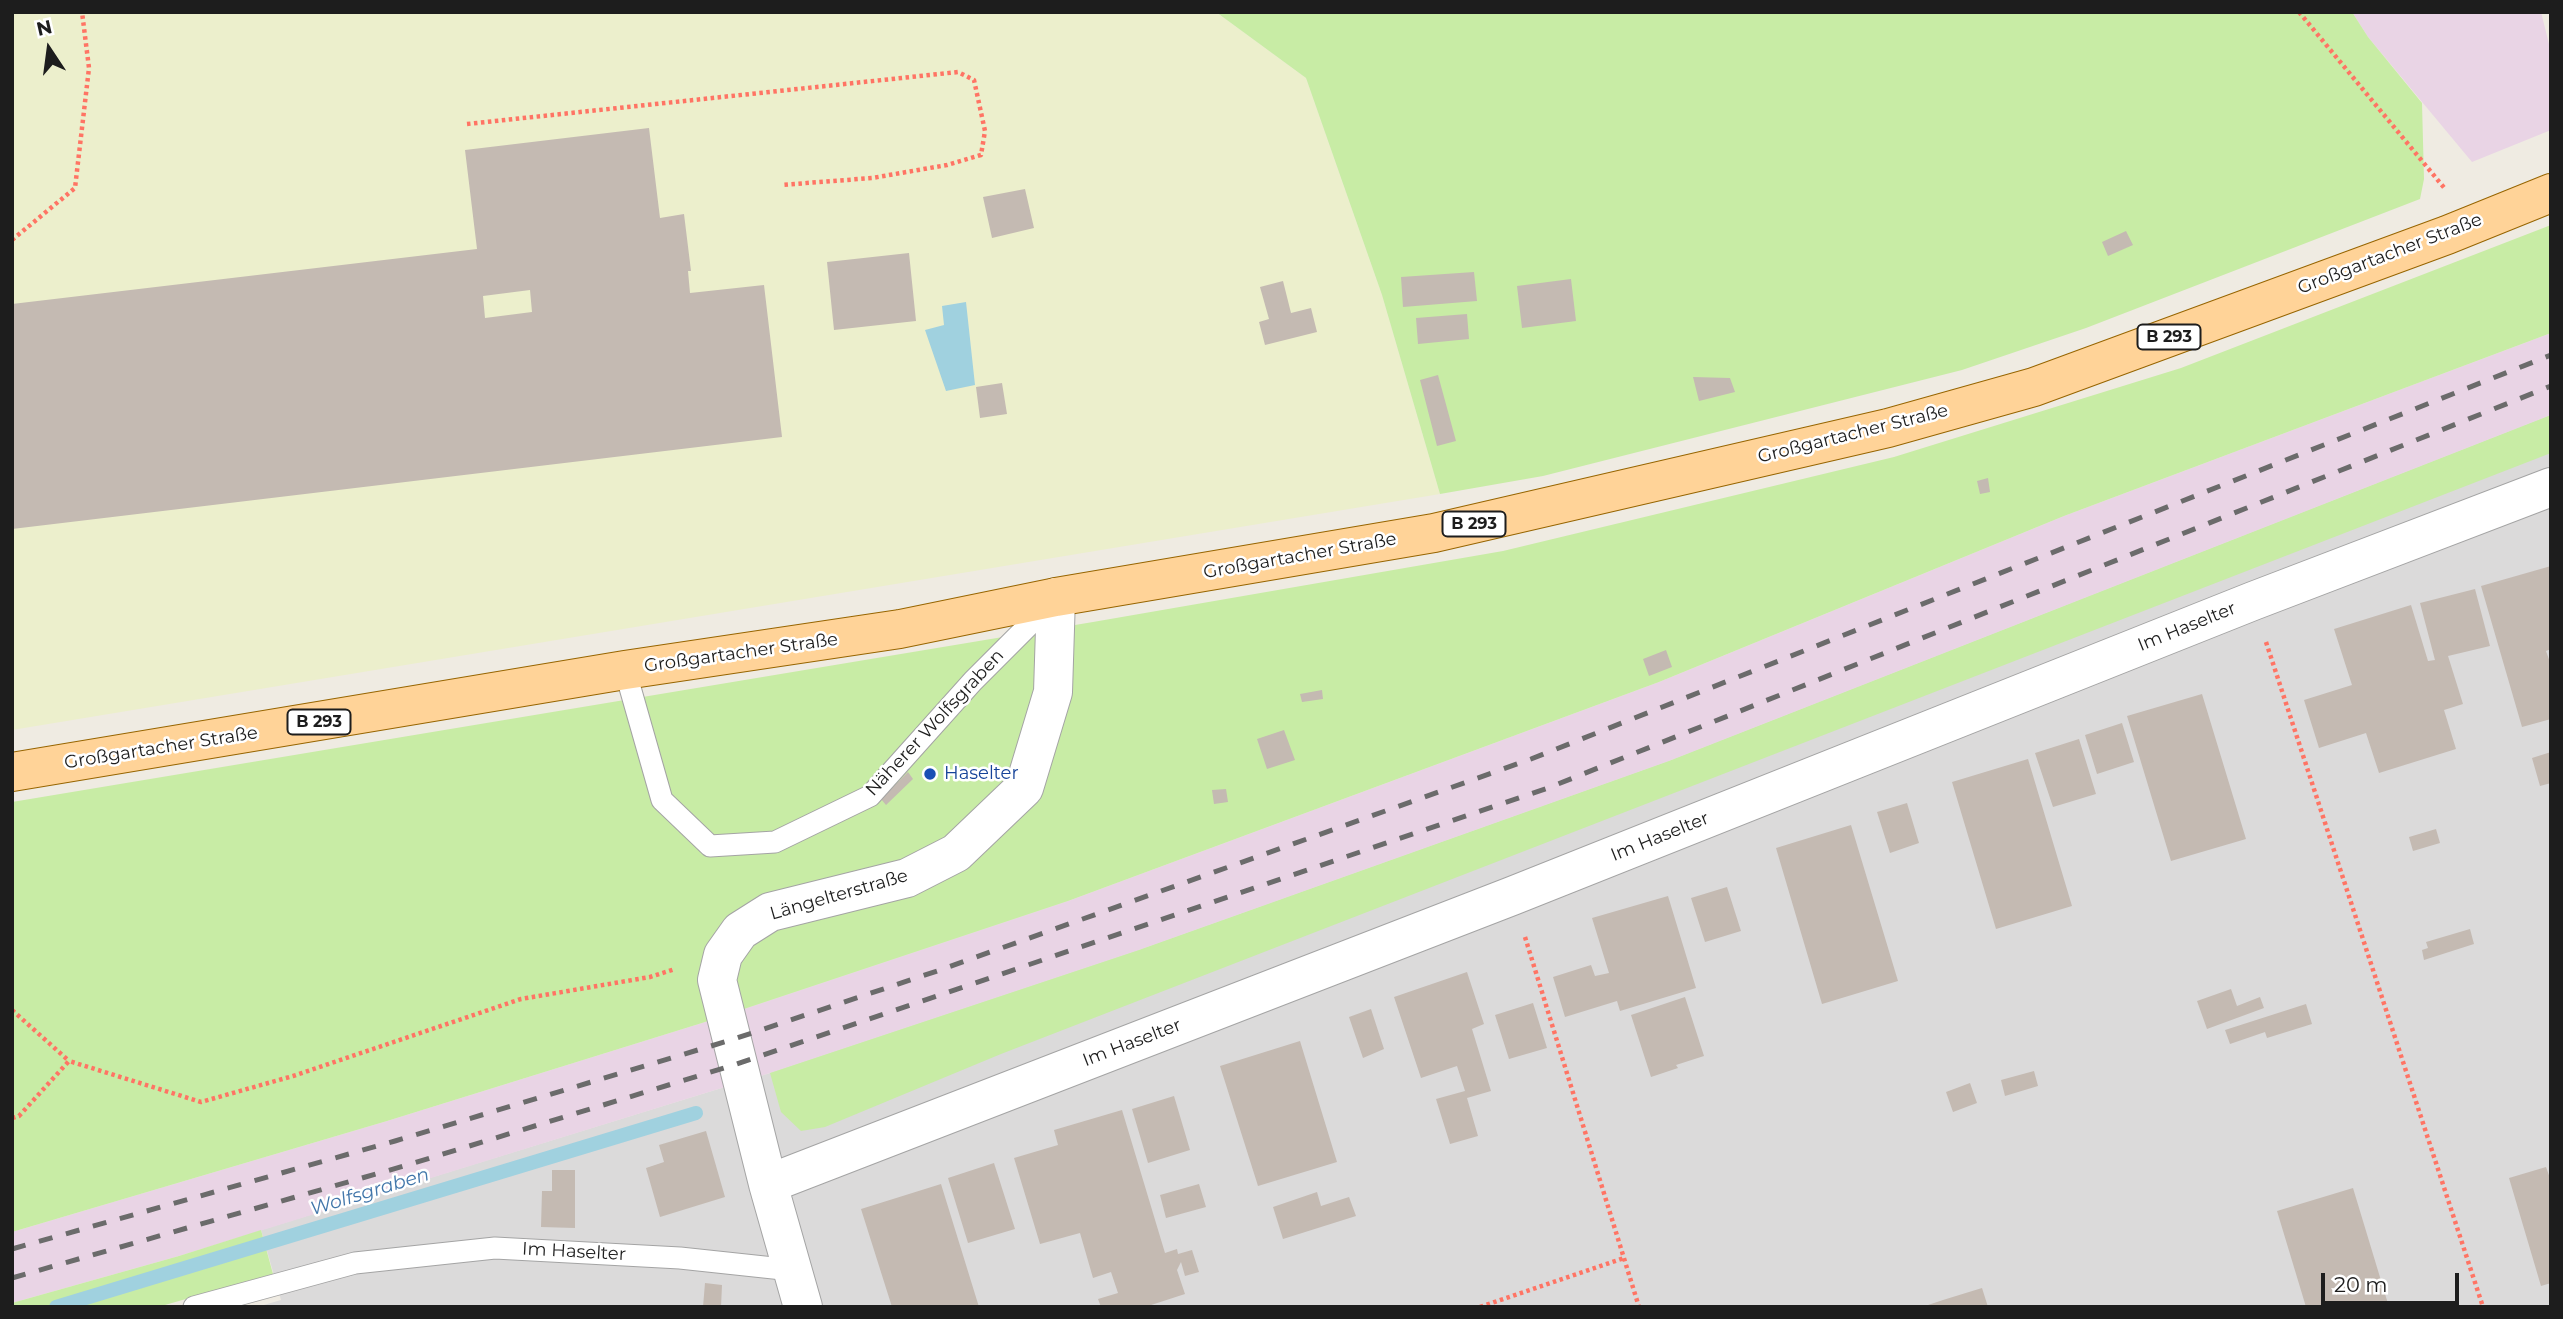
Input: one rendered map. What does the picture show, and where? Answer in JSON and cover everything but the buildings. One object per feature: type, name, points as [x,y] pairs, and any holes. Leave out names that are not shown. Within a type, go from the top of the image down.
[{"type":"main road","name":"Großgartacher Straße","points":[[12,772],[625,670],[900,629],[1056,597],[1434,533],[1888,428],[2034,387],[2551,193]]},
{"type":"street","name":"Im Haselter","points":[[768,1184],[1512,896],[2253,601],[2551,487]]},
{"type":"street","name":"Längelterstraße","points":[[723,955],[740,931],[770,912],[907,878],[956,853],[1024,788],[1053,692],[1056,597]]},
{"type":"street","points":[[723,955],[717,980],[768,1184],[803,1307]]},
{"type":"lane","name":"Näherer Wolfsgraben","points":[[625,670],[662,800],[710,846],[775,842],[870,796],[973,681],[1056,597]]},
{"type":"lane","name":"Im Haselter","points":[[194,1307],[355,1263],[495,1248],[680,1258],[792,1270]]},
{"type":"path","points":[[12,240],[75,188],[89,68],[82,12]]},
{"type":"path","points":[[2299,12],[2474,223]]},
{"type":"path","points":[[467,124],[958,72],[974,80],[985,131],[981,155],[947,165],[872,178],[781,185]]},
{"type":"path","points":[[2253,601],[2483,1307]]},
{"type":"path","points":[[1512,896],[1639,1307]]},
{"type":"path","points":[[12,1010],[69,1061],[201,1101],[293,1076],[521,999],[650,977],[723,955]]},
{"type":"path","points":[[12,1118],[19,1116],[69,1061]]},
{"type":"path","points":[[1480,1307],[1624,1258]]},
{"type":"shaded area","points":[[2352,12],[2541,12],[2551,52],[2551,130],[2472,162],[2368,37]]},
{"type":"shaded area","points":[[2551,333],[2551,415],[1669,761],[1139,950],[770,1073],[179,1256],[12,1303],[12,1232],[387,1121],[702,1023],[1068,901],[1659,682],[2064,516]]},
{"type":"shaded area","points":[[2551,415],[2551,1307],[257,1307],[281,1300],[261,1230],[770,1073],[1139,950],[1669,761]]},
{"type":"green space","points":[[12,12],[1216,12],[1306,78],[1382,295],[1440,494],[12,730]]},
{"type":"green space","points":[[1216,12],[2352,12],[2368,37],[2422,103],[2424,179],[2420,199],[2086,328],[1962,370],[1543,476],[1440,494],[1382,295],[1306,78]]},
{"type":"green space","points":[[2551,225],[2551,333],[2064,516],[1659,682],[1068,901],[702,1023],[387,1121],[12,1232],[12,802],[1503,551],[1894,457],[2181,368]]},
{"type":"green space","points":[[2551,415],[2551,453],[1001,1054],[825,1127],[801,1131],[781,1112],[770,1073],[1139,950],[1669,761]]},
{"type":"green space","points":[[261,1230],[273,1274],[158,1307],[12,1307],[12,1303]]},
{"type":"water","points":[[966,302],[975,385],[946,391],[925,330],[944,325],[942,306]]},
{"type":"waterway","name":"Wolfsgraben","points":[[56,1307],[696,1113]]},
{"type":"railway","points":[[12,1249],[395,1141],[731,1040],[937,971],[1531,759],[2551,355]]},
{"type":"railway","points":[[12,1278],[404,1166],[737,1064],[1548,788],[2551,386]]},
{"type":"place","name":"Haselter","points":[[930,774]]}]
